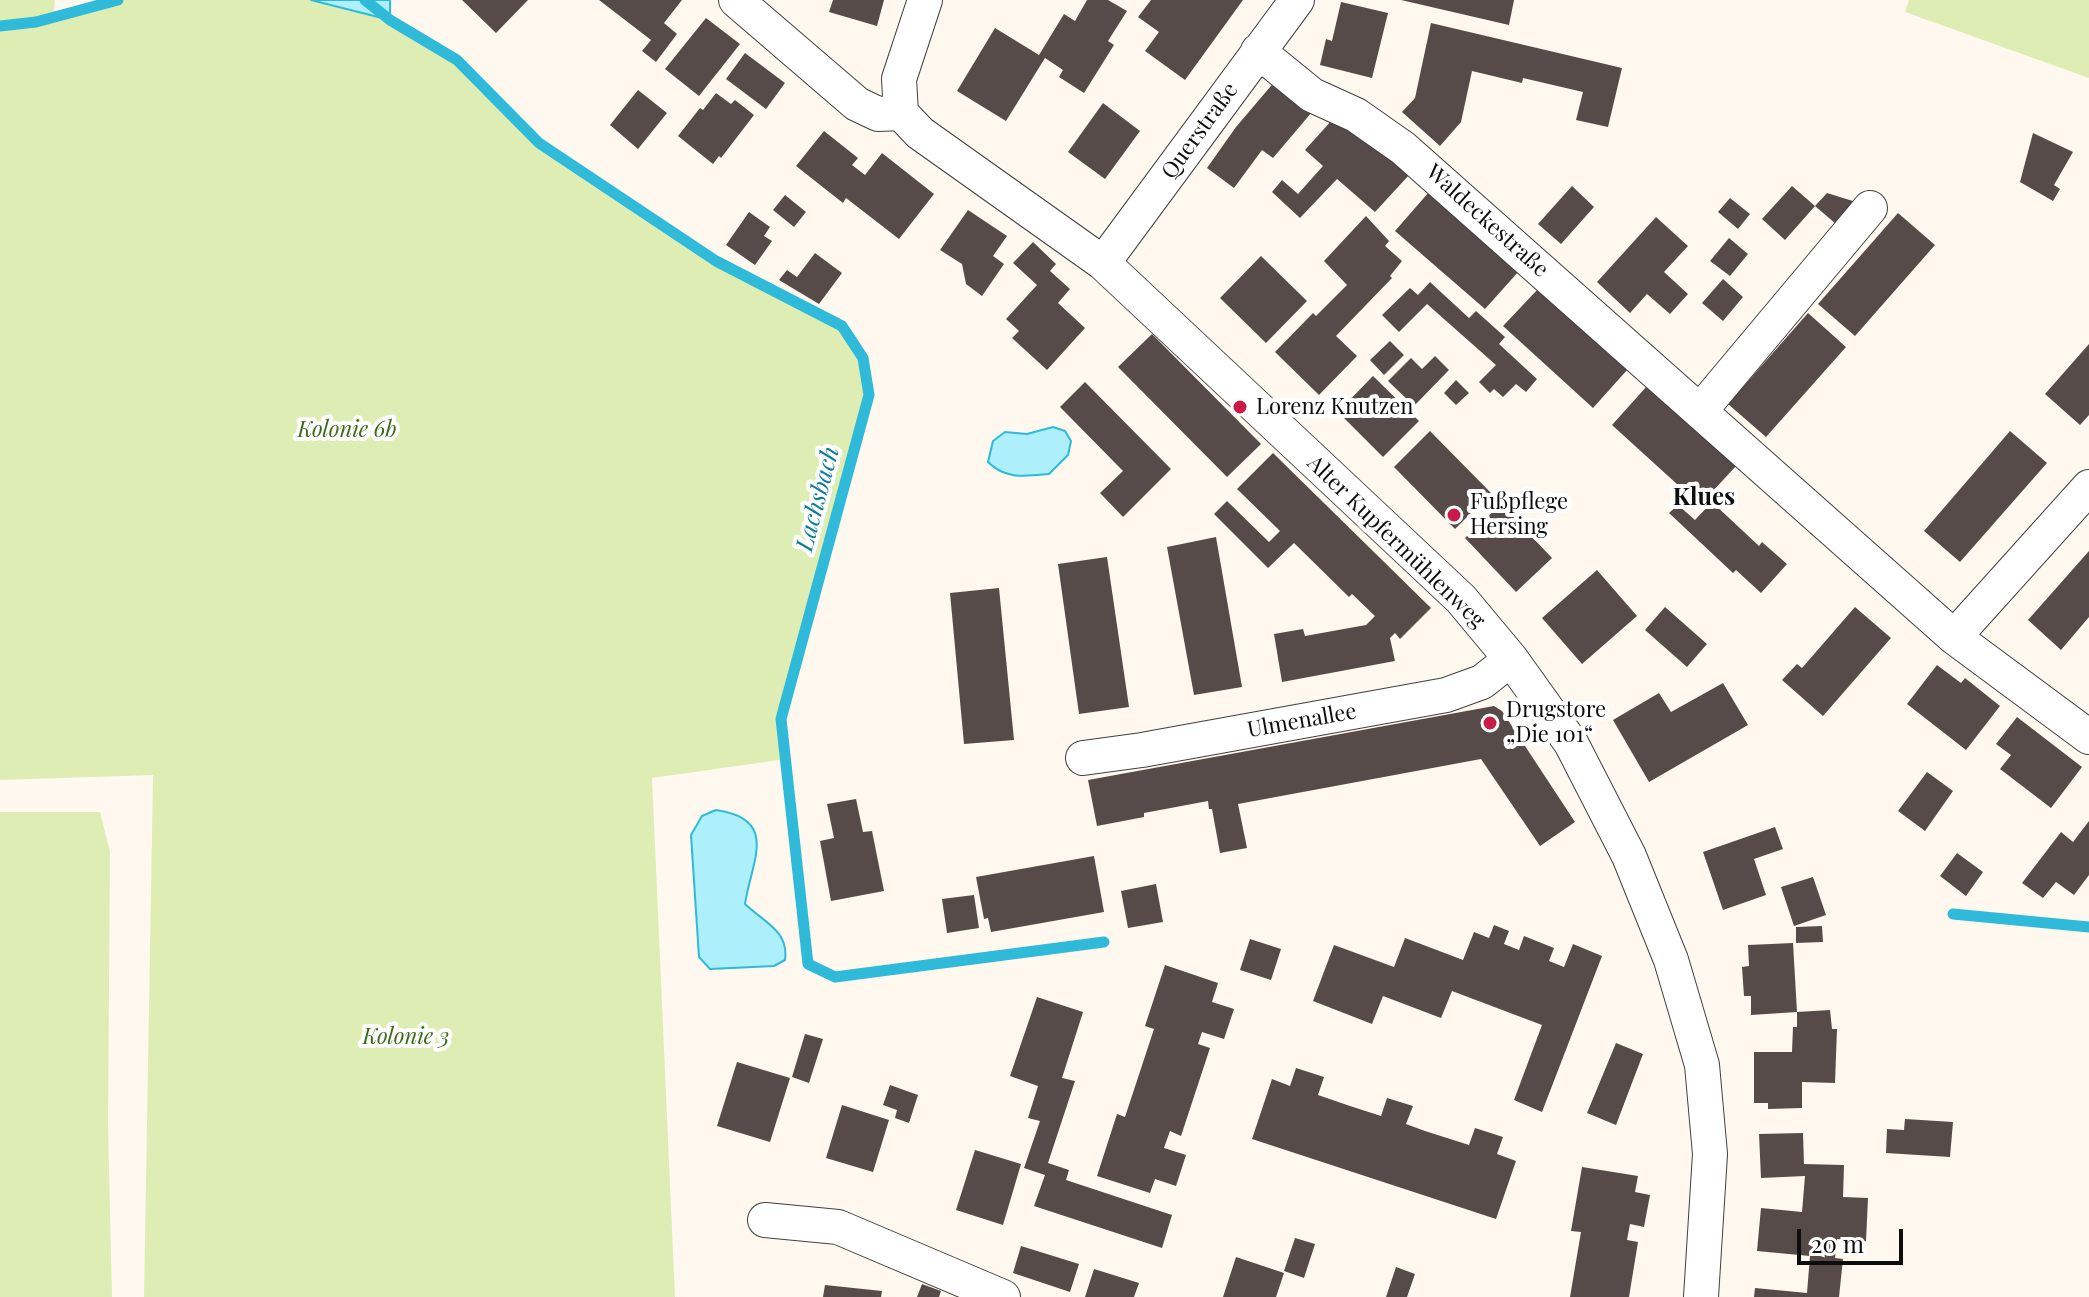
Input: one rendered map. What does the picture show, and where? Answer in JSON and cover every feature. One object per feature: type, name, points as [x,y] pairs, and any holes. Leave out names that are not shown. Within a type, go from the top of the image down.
[{"type":"street","points":[[736,0],[857,104],[878,114],[901,113],[899,79],[925,0]]},
{"type":"street","name":"Querstraße","points":[[1103,263],[1297,0]]},
{"type":"street","name":"Waldeckestraße","points":[[1258,51],[1312,95],[1356,115],[1403,148],[1954,637],[2089,737]]},
{"type":"street","name":"Alter Kupfermühlenweg","points":[[901,113],[920,133],[1103,263],[1461,599],[1511,659],[1571,743],[1629,856],[1671,960],[1702,1065],[1708,1139],[1701,1297]]},
{"type":"street","points":[[1700,411],[1870,208]]},
{"type":"street","points":[[1954,637],[2089,487]]},
{"type":"street","name":"Ulmenallee","points":[[1083,758],[1446,695],[1482,682],[1511,659]]},
{"type":"street","points":[[765,1220],[838,1227],[1003,1297]]},
{"type":"green space","name":"Kolonie 6b","points":[[0,0],[55,0],[53,18],[86,8],[95,0],[311,0],[390,20],[457,60],[539,143],[716,261],[842,326],[863,358],[869,395],[829,562],[782,718],[786,759],[652,778],[675,1297],[144,1297],[153,775],[0,780]]},
{"type":"green space","points":[[1909,0],[2089,0],[2089,78],[1905,12]]},
{"type":"green space","points":[[0,812],[100,812],[110,852],[108,1124],[112,1297],[0,1297]]},
{"type":"water","points":[[311,0],[390,0],[390,20]]},
{"type":"water","points":[[1053,427],[1065,431],[1071,441],[1068,455],[1049,474],[1009,474],[988,462],[993,441],[1005,432],[1027,434]]},
{"type":"water","points":[[716,810],[736,815],[748,823],[755,833],[757,845],[745,904],[774,928],[783,942],[785,960],[774,966],[710,969],[699,957],[691,835],[702,816]]},
{"type":"building","points":[[462,0],[528,0],[496,33]]},
{"type":"building","points":[[599,0],[682,0],[664,23],[677,34],[656,62],[642,51],[651,40]]},
{"type":"building","points":[[833,0],[884,0],[877,26],[829,12]]},
{"type":"building","points":[[1087,0],[1108,0],[1127,11],[1108,41],[1114,45],[1084,93],[1059,77],[1063,70],[1045,58],[1006,121],[957,91],[995,28],[1039,55],[1064,14],[1075,21]]},
{"type":"building","points":[[1151,0],[1243,0],[1185,80],[1145,51],[1159,32],[1138,17]]},
{"type":"building","points":[[1401,0],[1514,0],[1509,25]]},
{"type":"building","points":[[1341,2],[1388,13],[1372,78],[1320,65],[1326,39],[1332,41]]},
{"type":"building","points":[[706,18],[740,44],[699,96],[665,69]]},
{"type":"building","points":[[1431,23],[1622,68],[1608,127],[1576,120],[1583,92],[1523,78],[1522,83],[1472,71],[1461,122],[1440,146],[1402,112],[1415,98]]},
{"type":"building","points":[[745,53],[785,83],[766,109],[726,79]]},
{"type":"building","points":[[1276,80],[1312,112],[1273,158],[1262,150],[1234,188],[1207,168],[1236,127]]},
{"type":"building","points":[[638,90],[667,113],[638,149],[610,125]]},
{"type":"building","points":[[716,93],[731,104],[735,100],[754,115],[713,164],[678,136]]},
{"type":"building","points":[[1103,103],[1140,131],[1105,179],[1068,152]]},
{"type":"building","points":[[1332,120],[1366,135],[1410,174],[1375,212],[1337,179],[1300,218],[1272,192],[1282,180],[1298,194],[1323,166],[1305,150]]},
{"type":"building","points":[[824,131],[858,158],[852,165],[865,175],[882,153],[934,194],[899,239],[846,198],[843,203],[796,166]]},
{"type":"building","points":[[2033,133],[2073,152],[2054,185],[2060,189],[2053,201],[2020,182]]},
{"type":"building","points":[[1572,186],[1594,207],[1561,244],[1538,224]]},
{"type":"building","points":[[1792,186],[1815,206],[1785,240],[1762,219]]},
{"type":"building","points":[[1429,192],[1519,271],[1485,309],[1395,231]]},
{"type":"building","points":[[1827,193],[1856,202],[1836,224],[1815,206]]},
{"type":"building","points":[[785,195],[806,212],[794,227],[773,210]]},
{"type":"building","points":[[1730,198],[1750,214],[1738,229],[1718,212]]},
{"type":"building","points":[[968,210],[1007,236],[993,256],[1004,264],[982,296],[966,284],[962,264],[940,250]]},
{"type":"building","points":[[749,212],[770,227],[764,236],[772,241],[755,265],[726,245]]},
{"type":"building","points":[[1898,213],[1935,245],[1855,336],[1818,304]]},
{"type":"building","points":[[1366,216],[1389,241],[1385,246],[1402,261],[1390,276],[1392,278],[1336,336],[1357,356],[1319,395],[1275,352],[1313,313],[1316,316],[1347,285],[1324,261]]},
{"type":"building","points":[[1656,217],[1688,246],[1664,272],[1688,294],[1670,314],[1647,294],[1630,313],[1597,282]]},
{"type":"building","points":[[1729,238],[1748,254],[1730,276],[1710,261]]},
{"type":"building","points":[[1033,242],[1056,264],[1050,271],[1070,289],[1058,303],[1085,328],[1047,370],[1012,338],[1019,331],[1006,319],[1037,285],[1013,263]]},
{"type":"building","points":[[815,253],[842,273],[819,304],[779,280],[787,270],[797,277]]},
{"type":"building","points":[[1261,256],[1307,301],[1266,343],[1220,298]]},
{"type":"building","points":[[1723,279],[1743,297],[1723,321],[1702,303]]},
{"type":"building","points":[[1430,282],[1469,318],[1476,311],[1505,337],[1499,344],[1537,379],[1526,392],[1516,384],[1503,397],[1494,389],[1490,393],[1479,382],[1496,365],[1427,304],[1399,332],[1382,315],[1410,288],[1418,295]]},
{"type":"building","points":[[1539,288],[1628,369],[1593,408],[1503,326]]},
{"type":"building","points":[[1808,313],[1846,347],[1766,437],[1728,404]]},
{"type":"building","points":[[1152,334],[1261,444],[1227,477],[1118,367]]},
{"type":"building","points":[[1390,341],[1404,355],[1384,375],[1370,360]]},
{"type":"building","points":[[2089,344],[2089,415],[2080,425],[2045,394]]},
{"type":"building","points":[[1435,356],[1449,370],[1414,406],[1388,381],[1411,358],[1422,369]]},
{"type":"building","points":[[1373,376],[1419,421],[1383,457],[1338,412]]},
{"type":"building","points":[[1456,380],[1469,393],[1456,405],[1444,393]]},
{"type":"building","points":[[1085,382],[1171,469],[1123,517],[1100,493],[1123,471],[1060,407]]},
{"type":"building","points":[[1647,386],[1736,466],[1700,505],[1612,425]]},
{"type":"building","points":[[1430,431],[1491,493],[1455,529],[1394,467]]},
{"type":"building","points":[[2010,431],[2047,463],[1960,562],[1924,531]]},
{"type":"building","points":[[1273,453],[1431,608],[1400,639],[1395,633],[1390,638],[1395,661],[1282,682],[1274,634],[1303,629],[1305,636],[1366,625],[1375,616],[1352,594],[1349,597],[1294,543],[1268,568],[1214,514],[1227,501],[1269,542],[1280,531],[1237,489]]},
{"type":"building","points":[[1712,502],[1759,546],[1762,542],[1787,564],[1761,593],[1736,570],[1733,573],[1669,513],[1678,505],[1695,520]]},
{"type":"building","points":[[1501,504],[1552,558],[1516,592],[1465,538]]},
{"type":"building","points":[[1216,537],[1242,687],[1194,695],[1167,547]]},
{"type":"building","points":[[2089,551],[2089,617],[2061,650],[2028,620]]},
{"type":"building","points":[[1107,557],[1129,707],[1079,714],[1058,564]]},
{"type":"building","points":[[1597,570],[1637,616],[1582,664],[1542,618]]},
{"type":"building","points":[[999,588],[1014,740],[964,744],[950,593]]},
{"type":"building","points":[[1665,607],[1707,644],[1687,667],[1645,630]]},
{"type":"building","points":[[1855,607],[1891,638],[1823,716],[1782,680],[1797,664],[1802,668]]},
{"type":"building","points":[[1937,665],[1961,683],[1965,678],[2000,706],[1966,750],[1907,704]]},
{"type":"building","points":[[1723,683],[1748,725],[1649,782],[1613,720],[1659,693],[1671,712]]},
{"type":"building","points":[[1494,706],[1502,711],[1575,822],[1540,846],[1481,759],[1238,804],[1247,848],[1220,853],[1208,801],[1097,826],[1088,780]]},
{"type":"building","points":[[2017,717],[2082,767],[2051,808],[2000,769],[2011,755],[1996,744]]},
{"type":"building","points":[[1927,772],[1953,791],[1925,831],[1898,811]]},
{"type":"building","points":[[856,799],[863,832],[872,831],[884,891],[831,901],[820,841],[834,838],[827,804]]},
{"type":"building","points":[[2089,821],[2089,875],[2074,895],[2056,882],[2043,898],[2022,883],[2061,832],[2073,842]]},
{"type":"building","points":[[1775,827],[1783,849],[1754,859],[1766,895],[1723,910],[1703,852]]},
{"type":"building","points":[[1957,853],[1983,872],[1966,896],[1940,876]]},
{"type":"building","points":[[1094,856],[1104,912],[991,932],[988,918],[984,919],[976,877]]},
{"type":"building","points":[[1813,877],[1826,915],[1794,926],[1781,887]]},
{"type":"building","points":[[1156,884],[1163,922],[1128,928],[1121,891]]},
{"type":"building","points":[[974,895],[979,928],[947,933],[942,899]]},
{"type":"building","points":[[1494,925],[1509,931],[1504,944],[1519,950],[1524,936],[1554,948],[1549,961],[1564,967],[1573,944],[1602,956],[1542,1112],[1514,1100],[1542,1025],[1452,991],[1441,1018],[1383,996],[1372,1024],[1313,1001],[1334,945],[1394,967],[1405,938],[1463,960],[1474,932],[1489,938]]},
{"type":"building","points":[[1822,926],[1823,942],[1796,943],[1796,927]]},
{"type":"building","points":[[1250,939],[1281,949],[1271,980],[1240,970]]},
{"type":"building","points":[[1793,943],[1797,1012],[1751,1015],[1751,996],[1744,996],[1742,967],[1749,966],[1748,945]]},
{"type":"building","points":[[1165,965],[1218,983],[1212,1002],[1234,1009],[1224,1039],[1202,1032],[1198,1044],[1210,1048],[1181,1136],[1170,1131],[1164,1148],[1186,1155],[1176,1186],[1155,1179],[1150,1193],[1097,1176],[1117,1114],[1125,1117],[1154,1029],[1145,1026]]},
{"type":"building","points":[[1037,997],[1083,1012],[1062,1078],[1075,1081],[1048,1163],[1069,1170],[1066,1180],[1172,1215],[1162,1248],[1034,1206],[1045,1175],[1024,1168],[1040,1121],[1028,1118],[1038,1086],[1010,1076]]},
{"type":"building","points":[[1830,1010],[1832,1029],[1837,1029],[1835,1083],[1802,1082],[1802,1108],[1768,1109],[1768,1103],[1754,1103],[1754,1052],[1792,1052],[1797,1012]]},
{"type":"building","points":[[805,1034],[823,1039],[809,1083],[792,1077]]},
{"type":"building","points":[[1616,1043],[1643,1054],[1616,1125],[1587,1113]]},
{"type":"building","points":[[737,1062],[790,1078],[770,1142],[717,1126]]},
{"type":"building","points":[[1296,1068],[1324,1077],[1318,1095],[1350,1106],[1381,1116],[1387,1098],[1413,1106],[1406,1124],[1425,1131],[1469,1145],[1475,1128],[1503,1137],[1497,1154],[1516,1161],[1496,1219],[1252,1139],[1272,1079],[1290,1086]]},
{"type":"building","points":[[890,1085],[918,1095],[909,1123],[895,1118],[897,1110],[883,1105]]},
{"type":"building","points":[[842,1105],[889,1120],[873,1172],[826,1158]]},
{"type":"building","points":[[1905,1119],[1953,1122],[1950,1157],[1886,1153],[1887,1129],[1904,1130]]},
{"type":"building","points":[[1803,1133],[1804,1164],[1844,1165],[1843,1197],[1868,1198],[1866,1241],[1837,1239],[1835,1258],[1843,1259],[1839,1297],[1754,1297],[1755,1288],[1807,1293],[1810,1256],[1757,1251],[1761,1208],[1802,1212],[1805,1176],[1761,1178],[1759,1134]]},
{"type":"building","points":[[975,1150],[1021,1164],[1003,1225],[956,1210]]},
{"type":"building","points":[[1582,1167],[1638,1176],[1635,1192],[1650,1195],[1644,1227],[1630,1224],[1627,1240],[1638,1242],[1629,1297],[1570,1297],[1581,1232],[1571,1231]]},
{"type":"building","points":[[1295,1238],[1315,1244],[1304,1278],[1284,1271]]},
{"type":"building","points":[[1021,1246],[1079,1264],[1070,1292],[1013,1273]]},
{"type":"building","points":[[1236,1257],[1284,1273],[1276,1297],[1223,1297]]},
{"type":"building","points":[[1396,1267],[1415,1274],[1407,1297],[1386,1297]]},
{"type":"building","points":[[1094,1269],[1139,1283],[1134,1297],[1085,1297]]},
{"type":"building","points":[[922,1284],[941,1291],[939,1297],[917,1297]]},
{"type":"building","points":[[825,1285],[882,1291],[881,1297],[823,1297]]},
{"type":"waterway","name":"Lachsbach","points":[[0,26],[36,22],[118,0]]},
{"type":"waterway","name":"Lachsbach","points":[[365,0],[390,20],[457,60],[539,143],[716,261],[842,326],[863,358],[869,395],[781,719],[808,964],[835,977],[1104,942]]},
{"type":"waterway","name":"Lachsbach","points":[[1953,914],[2089,927]]},
{"type":"place","name":"Lorenz Knutzen","points":[[1240,407]]},
{"type":"place","name":"Fußpflege Hersing","points":[[1454,515]]},
{"type":"place","name":"Drugstore „Die 101“","points":[[1490,723]]},
{"type":"district","name":"Klues","points":[[1704,498]]},
{"type":"park label","name":"Kolonie 3","points":[[406,1037]]}]
